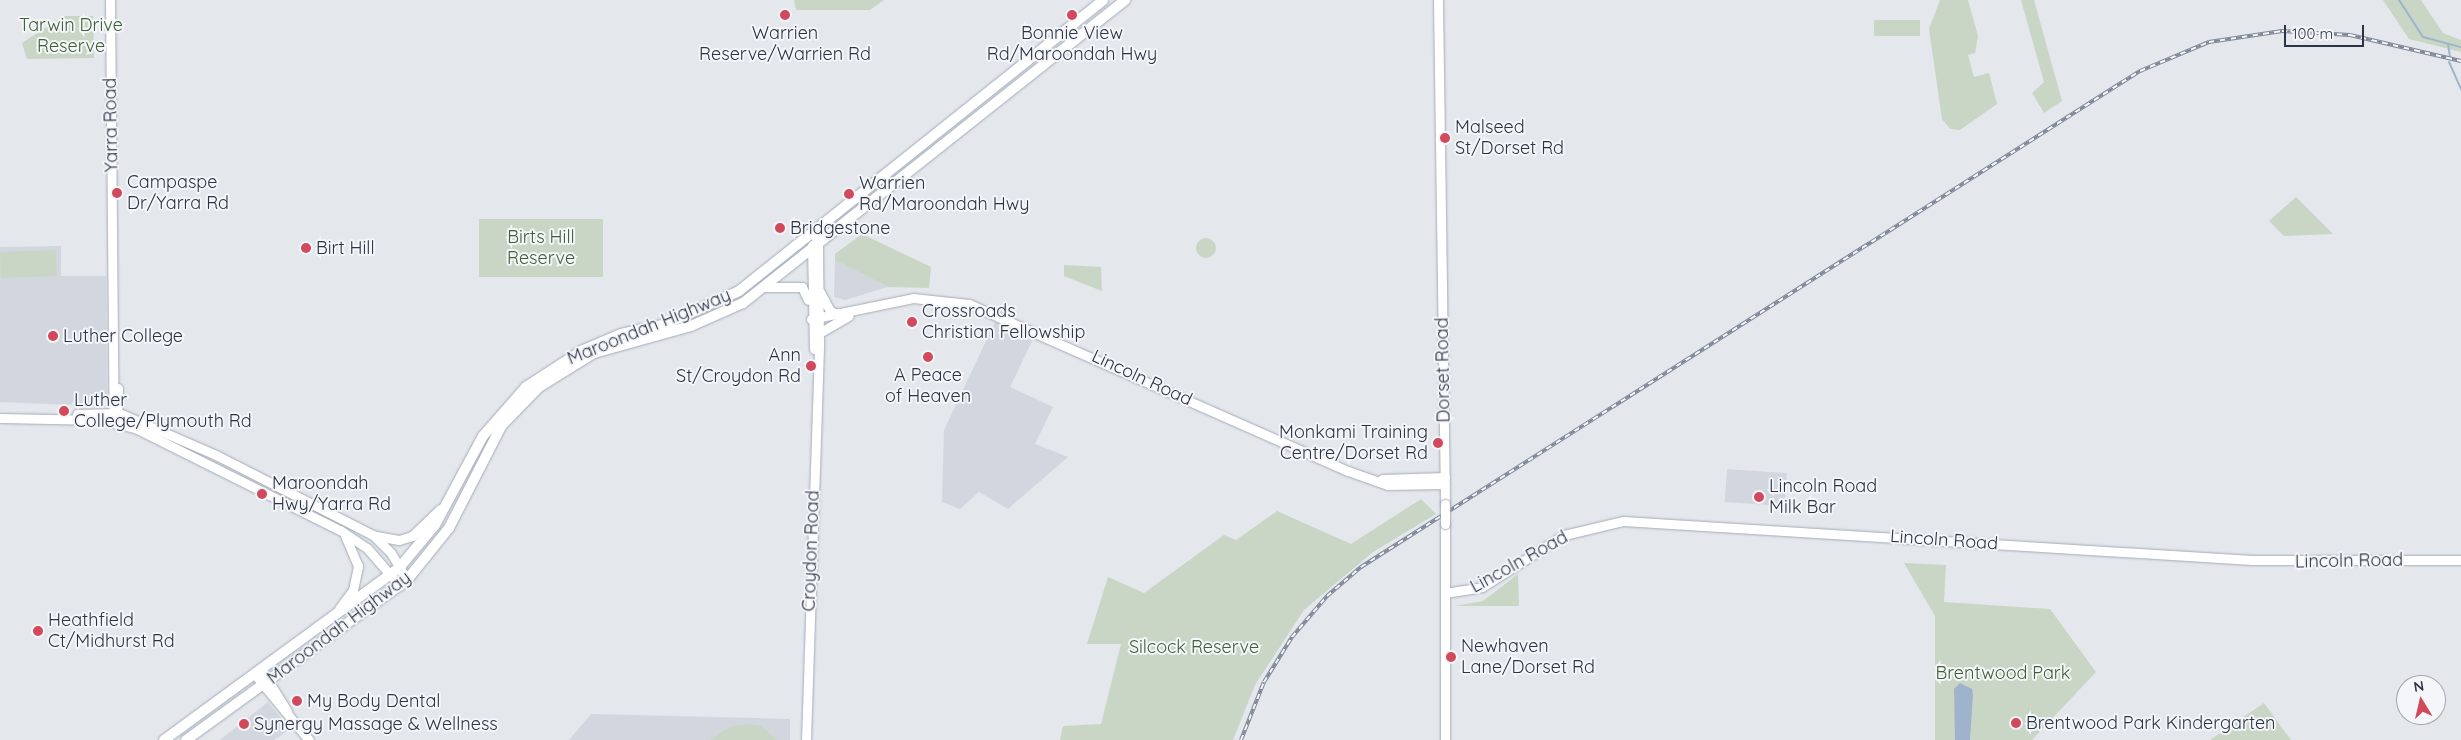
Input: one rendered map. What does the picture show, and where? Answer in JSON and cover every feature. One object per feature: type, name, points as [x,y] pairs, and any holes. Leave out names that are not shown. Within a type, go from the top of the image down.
[{"type":"highway","name":"Maroondah Highway","points":[[164,740],[259,674],[395,572],[435,525],[494,421],[526,387],[557,364],[621,334],[666,324],[720,301],[813,231],[1103,0]]},
{"type":"highway","name":"Maroondah Highway","points":[[186,740],[266,684],[403,583],[449,528],[502,425],[539,387],[594,353],[718,316],[765,287],[1125,0]]},
{"type":"main road","name":"Yarra Road","points":[[110,0],[115,416]]},
{"type":"main road","name":"Dorset Road","points":[[1438,0],[1445,480],[1445,740]]},
{"type":"main road","name":"Croydon Road","points":[[806,740],[816,362],[815,319],[819,289],[813,231]]},
{"type":"main road","name":"Croydon Road","points":[[815,247],[810,308],[819,333],[816,362]]},
{"type":"main road","points":[[765,287],[802,286],[810,308]]},
{"type":"main road","points":[[819,289],[828,308],[838,314]]},
{"type":"main road","name":"Lincoln Road","points":[[815,319],[874,305],[937,299],[990,310],[1388,485],[1424,486],[1445,480]]},
{"type":"main road","name":"Lincoln Road","points":[[819,333],[823,327],[874,305]]},
{"type":"main road","points":[[115,416],[340,530],[367,548],[395,572],[403,583]]},
{"type":"main road","points":[[0,418],[115,416],[162,429],[373,535],[392,553],[395,572]]},
{"type":"main road","name":"Lincoln Road","points":[[1374,479],[1445,480]]},
{"type":"main road","points":[[373,535],[399,540],[422,530],[456,485]]},
{"type":"main road","points":[[1424,486],[1445,503]]},
{"type":"main road","points":[[304,512],[309,502]]},
{"type":"main road","name":"Lincoln Road","points":[[1445,593],[1482,587],[1570,533],[1638,521],[2252,560],[2461,560]]},
{"type":"main road","points":[[330,621],[357,579],[355,553],[340,530]]},
{"type":"main road","points":[[367,548],[373,535]]},
{"type":"main road","points":[[259,674],[309,740]]},
{"type":"shaded area","name":"Luther College","points":[[61,246],[61,276],[106,276],[107,398],[98,406],[0,402],[0,247]]},
{"type":"shaded area","points":[[835,260],[888,287],[845,300],[834,297]]},
{"type":"shaded area","points":[[995,322],[1033,339],[1010,387],[1053,407],[1035,444],[1068,457],[1008,509],[979,492],[960,509],[942,502],[944,430]]},
{"type":"shaded area","points":[[1727,469],[1787,473],[1785,506],[1725,502]]},
{"type":"shaded area","points":[[268,702],[290,729],[274,740],[220,740]]},
{"type":"shaded area","points":[[591,714],[790,719],[790,740],[569,740]]},
{"type":"green space","points":[[794,0],[884,0],[870,10],[796,10]]},
{"type":"green space","points":[[1940,0],[1968,0],[1978,36],[1975,53],[1968,55],[1974,77],[1989,73],[1997,104],[1960,130],[1950,129],[1942,119],[1929,29]]},
{"type":"green space","points":[[2021,0],[2034,0],[2062,101],[2044,113],[2032,93],[2044,82]]},
{"type":"green space","points":[[2383,0],[2421,0],[2443,33],[2461,40],[2461,52],[2409,39]]},
{"type":"green space","name":"Tarwin Drive Reserve","points":[[64,16],[93,16],[94,58],[27,59],[22,43]]},
{"type":"green space","points":[[1874,20],[1920,20],[1920,36],[1874,36]]},
{"type":"green space","points":[[2296,197],[2333,234],[2284,236],[2269,221]]},
{"type":"green space","name":"Birts Hill Reserve","points":[[479,219],[603,219],[603,277],[479,277]]},
{"type":"green space","points":[[862,234],[931,267],[929,288],[888,287],[835,260],[835,254]]},
{"type":"green space","points":[[1202,238],[1210,238],[1216,244],[1216,252],[1210,258],[1202,258],[1196,252],[1196,244]]},
{"type":"green space","points":[[56,250],[57,276],[1,278],[0,252]]},
{"type":"green space","points":[[1064,265],[1101,267],[1102,291],[1064,276]]},
{"type":"green space","name":"Silcock Reserve","points":[[1421,499],[1436,514],[1373,552],[1304,610],[1255,685],[1233,740],[1060,740],[1063,726],[1101,724],[1121,644],[1087,644],[1108,577],[1144,593],[1224,535],[1236,540],[1277,511],[1351,544]]},
{"type":"green space","name":"Brentwood Park","points":[[1904,563],[1946,565],[1944,602],[2050,609],[2096,672],[2032,740],[1935,740],[1935,616]]},
{"type":"green space","points":[[1518,574],[1519,606],[1455,606],[1483,601]]},
{"type":"green space","points":[[2264,703],[2291,740],[2210,740]]},
{"type":"green space","points":[[750,724],[761,726],[777,740],[710,740],[729,727]]},
{"type":"water","points":[[1960,683],[1972,689],[1970,740],[1955,740],[1954,689]]},
{"type":"waterway","points":[[2399,0],[2423,37],[2461,47]]},
{"type":"waterway","points":[[2448,44],[2450,56]]},
{"type":"waterway","points":[[2449,62],[2461,89]]},
{"type":"railway","points":[[1241,740],[1264,682],[1292,637],[1327,596],[1361,567],[2140,71],[2209,42],[2282,31],[2350,35],[2461,61]]},
{"type":"place","name":"Warrien Reserve/Warrien Rd","points":[[785,15]]},
{"type":"place","name":"Bonnie View Rd/Maroondah Hwy","points":[[1072,15]]},
{"type":"place","name":"Malseed St/Dorset Rd","points":[[1445,138]]},
{"type":"place","name":"Campaspe Dr/Yarra Rd","points":[[117,193]]},
{"type":"place","name":"Warrien Rd/Maroondah Hwy","points":[[849,194]]},
{"type":"place","name":"Bridgestone","points":[[780,228]]},
{"type":"place","name":"Birt Hill","points":[[306,248]]},
{"type":"place","name":"Crossroads Christian Fellowship","points":[[912,322]]},
{"type":"place","name":"Luther College","points":[[53,336]]},
{"type":"place","name":"A Peace of Heaven","points":[[928,357]]},
{"type":"place","name":"Ann St/Croydon Rd","points":[[811,366]]},
{"type":"place","name":"Luther College/Plymouth Rd","points":[[64,411]]},
{"type":"place","name":"Monkami Training Centre/Dorset Rd","points":[[1438,443]]},
{"type":"place","name":"Maroondah Hwy/Yarra Rd","points":[[262,494]]},
{"type":"place","name":"Lincoln Road Milk Bar","points":[[1759,497]]},
{"type":"place","name":"Heathfield Ct/Midhurst Rd","points":[[38,631]]},
{"type":"place","name":"Newhaven Lane/Dorset Rd","points":[[1451,657]]},
{"type":"place","name":"My Body Dental","points":[[297,701]]},
{"type":"place","name":"Brentwood Park Kindergarten","points":[[2016,723]]},
{"type":"place","name":"Synergy Massage & Wellness","points":[[244,724]]}]
